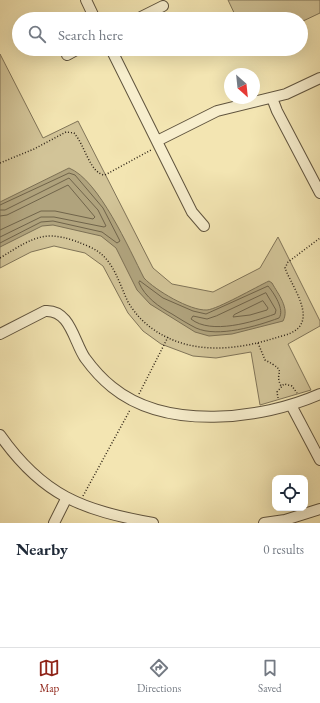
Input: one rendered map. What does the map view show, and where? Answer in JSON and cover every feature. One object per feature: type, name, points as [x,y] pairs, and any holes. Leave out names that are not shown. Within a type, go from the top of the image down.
[{"type":"street","points":[[86,0],[92,12]]},
{"type":"street","points":[[151,12],[163,6]]},
{"type":"street","points":[[114,56],[155,145],[192,212],[204,226]]},
{"type":"street","points":[[155,145],[217,111],[295,91],[320,78]]},
{"type":"street","points":[[272,98],[277,111],[320,193]]},
{"type":"street","points":[[0,334],[45,311],[51,311],[59,314],[65,319],[85,358],[99,375],[114,388],[135,402],[166,412],[207,416],[258,413],[291,405],[320,394]]},
{"type":"street","points":[[291,405],[320,460]]},
{"type":"street","points":[[0,436],[25,467],[51,489],[66,499],[121,516],[153,523]]},
{"type":"street","points":[[54,523],[66,499]]},
{"type":"street","points":[[264,523],[285,520],[320,509]]},
{"type":"path","points":[[0,163],[34,149],[66,132],[74,133],[81,141],[93,169],[99,175],[105,175],[155,145]]},
{"type":"path","points":[[0,258],[17,247],[39,236],[55,236],[89,247],[100,252],[110,263],[129,304],[138,317],[152,328],[168,337],[195,347],[228,349],[258,343],[292,332],[301,324],[303,314],[302,306],[285,268],[291,260],[320,238]]},
{"type":"path","points":[[79,504],[135,402],[168,337]]},
{"type":"path","points":[[258,343],[265,360],[275,364],[280,370],[281,386]]},
{"type":"path","points":[[278,400],[277,392],[284,384],[292,386],[298,395]]},
{"type":"shaded area","points":[[228,0],[320,0],[320,13],[308,19],[308,12],[234,12]]},
{"type":"shaded area","points":[[0,54],[43,138],[78,121],[153,268],[172,284],[213,292],[260,268],[278,237],[320,321],[320,326],[288,344],[311,390],[260,405],[251,352],[216,358],[193,356],[161,344],[143,331],[128,313],[103,266],[85,253],[54,246],[31,252],[0,268]]},
{"type":"water","points":[[69,168],[80,175],[102,200],[122,234],[144,278],[164,294],[192,307],[207,310],[228,302],[269,281],[272,283],[280,296],[284,306],[285,316],[283,321],[232,334],[209,336],[195,332],[150,304],[137,290],[116,248],[101,236],[53,225],[42,226],[0,247],[0,202]]}]
